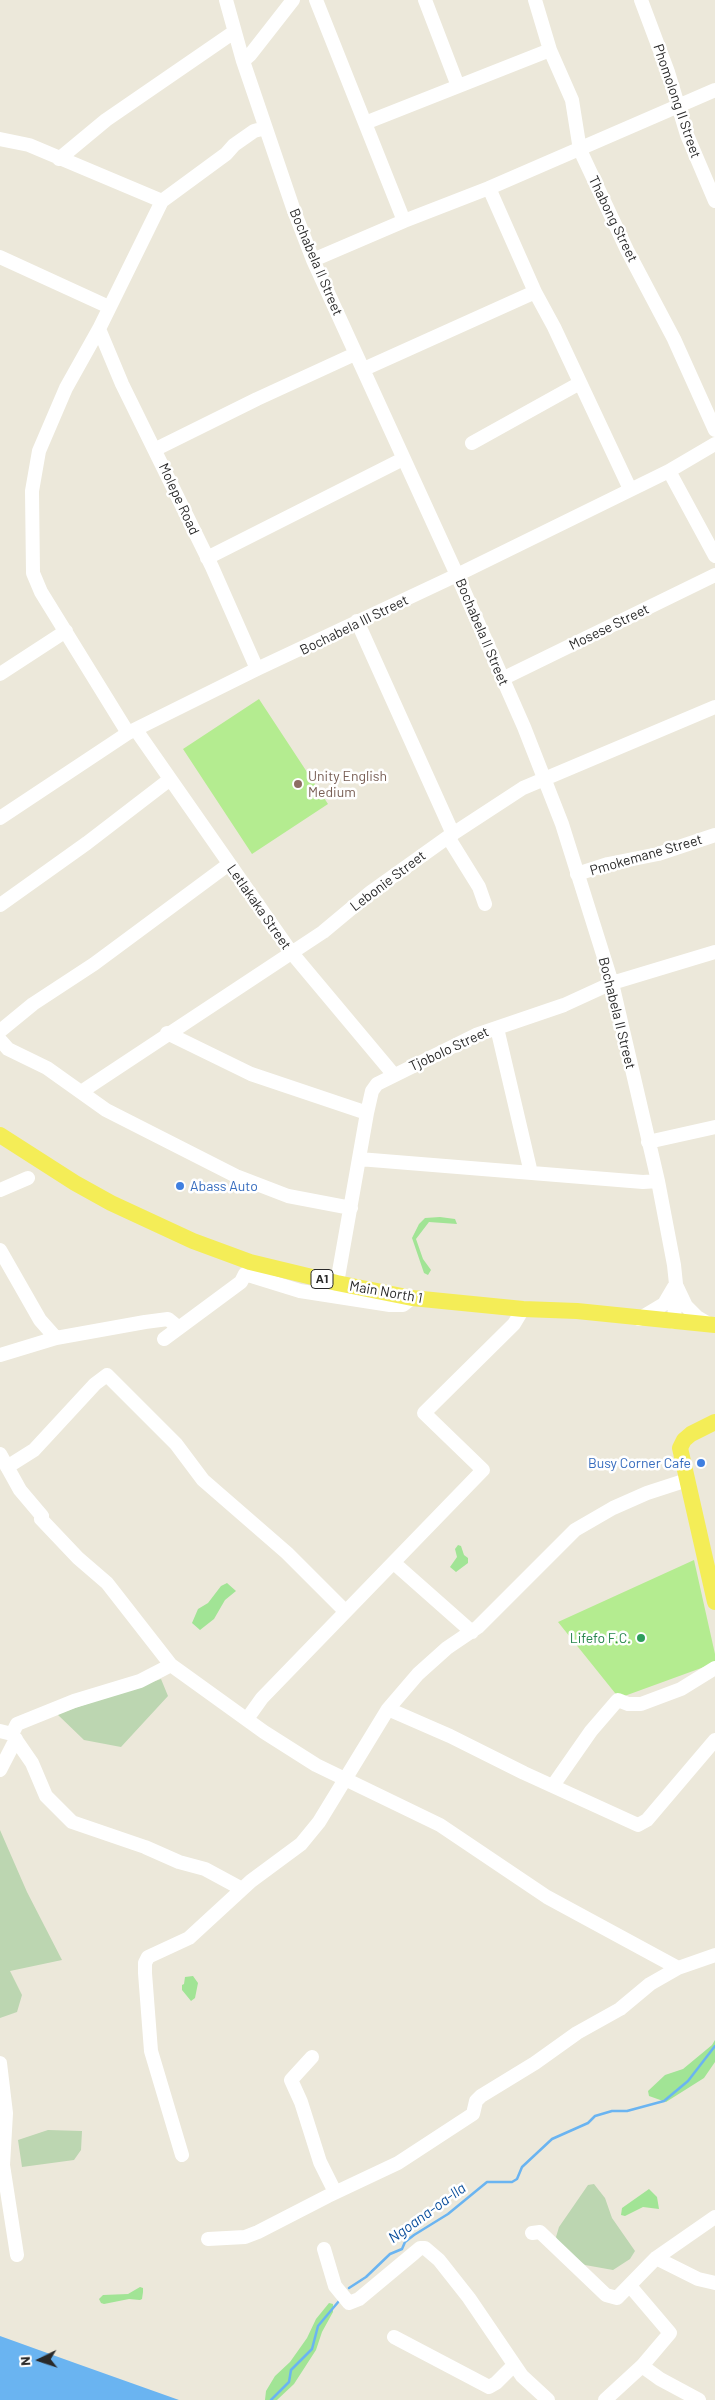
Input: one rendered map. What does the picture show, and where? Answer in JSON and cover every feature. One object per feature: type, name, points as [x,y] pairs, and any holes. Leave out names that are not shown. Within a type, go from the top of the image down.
[{"type":"main road","name":"Main North 1","points":[[0,1135],[75,1183],[193,1241],[250,1262],[337,1283],[412,1298],[524,1309],[577,1311],[638,1319],[713,1325]]},
{"type":"main road","points":[[715,1422],[684,1440],[680,1448],[715,1602]]},
{"type":"street","name":"Bochabela II Street","points":[[226,0],[242,60],[313,260],[457,575],[502,679],[545,780],[577,874],[612,983],[658,1181],[676,1284],[674,1322]]},
{"type":"street","points":[[242,60],[250,56],[293,0]]},
{"type":"street","points":[[316,0],[404,221]]},
{"type":"street","points":[[425,0],[458,86]]},
{"type":"street","name":"Thabong Street","points":[[535,0],[550,50],[572,100],[580,150],[627,250],[674,339],[715,430]]},
{"type":"street","name":"Phomolong II Street","points":[[641,0],[679,105],[687,135],[715,201]]},
{"type":"street","points":[[59,159],[106,120],[234,32]]},
{"type":"street","points":[[365,123],[550,50]]},
{"type":"street","points":[[313,260],[580,150],[715,90]]},
{"type":"street","points":[[0,139],[29,145],[162,201],[226,154],[234,145],[254,131],[266,128]]},
{"type":"street","points":[[489,188],[534,292],[630,489]]},
{"type":"street","name":"Letlakaka Street","points":[[162,201],[99,329],[66,388],[39,451],[32,491],[33,573],[41,592],[132,732],[169,780],[291,952],[394,1075]]},
{"type":"street","points":[[0,257],[109,307]]},
{"type":"street","points":[[364,369],[534,292]]},
{"type":"street","name":"Molepe Road","points":[[99,329],[122,384],[156,449],[257,669]]},
{"type":"street","points":[[156,449],[257,399],[355,354]]},
{"type":"street","points":[[472,443],[580,383]]},
{"type":"street","name":"Bochabela III Street","points":[[0,818],[132,732],[257,669],[308,647],[669,471],[715,444]]},
{"type":"street","points":[[207,558],[403,458]]},
{"type":"street","points":[[669,471],[715,556]]},
{"type":"street","name":"Mosese Street","points":[[502,679],[715,575]]},
{"type":"street","points":[[357,622],[451,835],[479,887],[485,904]]},
{"type":"street","points":[[0,674],[66,631]]},
{"type":"street","name":"Lebonie Street","points":[[82,1092],[167,1033],[323,932],[371,892],[451,835],[523,788],[715,707]]},
{"type":"street","points":[[0,905],[87,843],[169,780]]},
{"type":"street","name":"Pmokemane Street","points":[[577,874],[658,854],[715,835]]},
{"type":"street","points":[[0,1031],[33,1004],[94,964],[229,864]]},
{"type":"street","name":"Tjobolo Street","points":[[337,1283],[367,1113],[372,1091],[377,1084],[497,1028],[564,1005],[612,983],[715,952]]},
{"type":"street","points":[[497,1028],[532,1173]]},
{"type":"street","points":[[167,1033],[251,1074],[367,1113]]},
{"type":"street","points":[[0,1040],[8,1049],[47,1068],[106,1110],[236,1176],[288,1196],[351,1208]]},
{"type":"street","points":[[648,1142],[715,1127]]},
{"type":"street","points":[[360,1159],[643,1182],[658,1181]]},
{"type":"street","points":[[0,1190],[28,1178]]},
{"type":"street","points":[[0,1250],[40,1320],[56,1338]]},
{"type":"street","points":[[164,1340],[241,1282],[245,1274],[300,1291],[390,1305],[403,1305],[412,1298]]},
{"type":"street","name":"Bochabela II Street","points":[[676,1284],[686,1306],[697,1318],[713,1325]]},
{"type":"street","points":[[638,1319],[664,1304],[676,1284]]},
{"type":"street","points":[[247,1719],[262,1698],[483,1470],[424,1413],[514,1324],[524,1309]]},
{"type":"street","points":[[0,1354],[56,1338],[168,1319],[179,1328]]},
{"type":"street","points":[[345,1611],[287,1553],[203,1480],[176,1444],[107,1375],[95,1384],[34,1450],[3,1460],[20,1490],[42,1516],[42,1519],[78,1558],[107,1583],[171,1665],[316,1765],[440,1825],[547,1897],[678,1968]]},
{"type":"street","points":[[182,2155],[152,2051],[145,1963],[148,1956],[189,1938],[242,1889],[280,1858],[301,1844],[319,1822],[388,1709],[429,1663],[447,1648],[472,1632],[575,1530],[613,1508],[647,1493],[687,1480]]},
{"type":"street","points":[[394,1563],[472,1632]]},
{"type":"street","points":[[0,1770],[9,1734],[18,1724],[74,1701],[140,1681],[171,1665]]},
{"type":"street","points":[[554,1784],[592,1731],[618,1700],[628,1704],[641,1704],[681,1689],[715,1668]]},
{"type":"street","points":[[388,1709],[554,1784],[632,1823],[642,1825],[715,1740]]},
{"type":"street","points":[[9,1734],[32,1763],[46,1796],[72,1822],[145,1847],[179,1862],[205,1869],[242,1889]]},
{"type":"street","points":[[208,2239],[245,2237],[398,2163],[473,2114],[476,2102],[481,2096],[535,2063],[577,2033],[620,2009],[650,1984],[678,1968],[715,1955]]},
{"type":"street","points":[[312,2057],[291,2080],[301,2102],[320,2162],[335,2192]]},
{"type":"street","points":[[0,2063],[6,2113],[2,2165],[17,2255]]},
{"type":"street","points":[[532,2233],[540,2232],[548,2238],[606,2294],[617,2298],[656,2258],[715,2218]]},
{"type":"street","points":[[324,2249],[335,2286],[349,2303],[359,2300],[420,2248],[425,2248],[439,2260],[469,2298],[488,2323],[514,2365],[531,2386],[548,2400]]},
{"type":"street","points":[[656,2258],[698,2279],[715,2283]]},
{"type":"street","points":[[605,2400],[642,2366],[670,2334],[630,2286]]},
{"type":"street","points":[[394,2337],[489,2387],[496,2383],[514,2365]]},
{"type":"street","points":[[642,2366],[660,2379],[699,2400]]},
{"type":"green space","points":[[259,699],[328,804],[252,854],[183,749]]},
{"type":"green space","points":[[425,1218],[455,1219],[457,1224],[429,1222],[416,1239],[423,1259],[431,1270],[428,1275],[424,1273],[412,1238],[419,1224]]},
{"type":"green space","points":[[458,1545],[461,1546],[464,1555],[468,1558],[468,1563],[456,1572],[450,1567],[457,1557],[455,1549]]},
{"type":"green space","name":"Lifefo F.C.","points":[[694,1560],[715,1654],[715,1663],[619,1698],[558,1622]]},
{"type":"green space","points":[[227,1583],[236,1591],[225,1600],[214,1619],[200,1630],[192,1623],[198,1609],[208,1603],[221,1586]]},
{"type":"green space","points":[[161,1679],[168,1696],[121,1747],[84,1740],[57,1714]]},
{"type":"green space","points":[[0,1830],[27,1892],[62,1960],[10,1971],[22,1995],[17,2012],[0,2018]]},
{"type":"green space","points":[[193,1976],[198,1983],[195,1998],[191,2001],[182,1990],[182,1985],[184,1984],[185,1977]]},
{"type":"green space","points":[[715,2040],[715,2062],[704,2078],[666,2102],[649,2096],[648,2091],[665,2075],[683,2069],[712,2045]]},
{"type":"green space","points":[[48,2130],[82,2131],[81,2150],[74,2160],[22,2167],[18,2140]]},
{"type":"green space","points":[[594,2184],[605,2198],[612,2218],[635,2251],[630,2259],[613,2270],[585,2265],[574,2258],[558,2242],[556,2237],[559,2227],[588,2185]]},
{"type":"green space","points":[[649,2189],[657,2197],[659,2209],[643,2207],[625,2216],[621,2215],[622,2208]]},
{"type":"green space","points":[[140,2287],[143,2288],[143,2292],[142,2299],[140,2300],[129,2299],[104,2304],[99,2299],[103,2295],[128,2294]]},
{"type":"green space","points":[[329,2303],[333,2304],[333,2312],[322,2332],[316,2350],[294,2384],[277,2400],[265,2400],[266,2391],[275,2376],[290,2362],[307,2338],[316,2319]]},
{"type":"water","points":[[0,2336],[75,2363],[179,2400],[0,2400]]},
{"type":"waterway","name":"Ngoana-oa-lla","points":[[349,2288],[366,2277],[390,2254],[402,2249],[405,2242],[414,2235],[448,2214],[487,2182],[512,2182],[517,2179],[522,2167],[552,2139],[588,2123],[595,2116],[612,2111],[627,2111],[664,2101],[688,2081],[715,2046]]},
{"type":"waterway","name":"Ngoana-oa-lla","points":[[271,2400],[289,2382],[291,2370],[312,2349],[318,2326],[339,2301]]},
{"type":"place","name":"Unity English Medium","points":[[298,784]]},
{"type":"place","name":"Abass Auto","points":[[180,1186]]},
{"type":"place","name":"Busy Corner Cafe","points":[[701,1463]]},
{"type":"place","name":"Lifefo F.C.","points":[[641,1638]]}]
